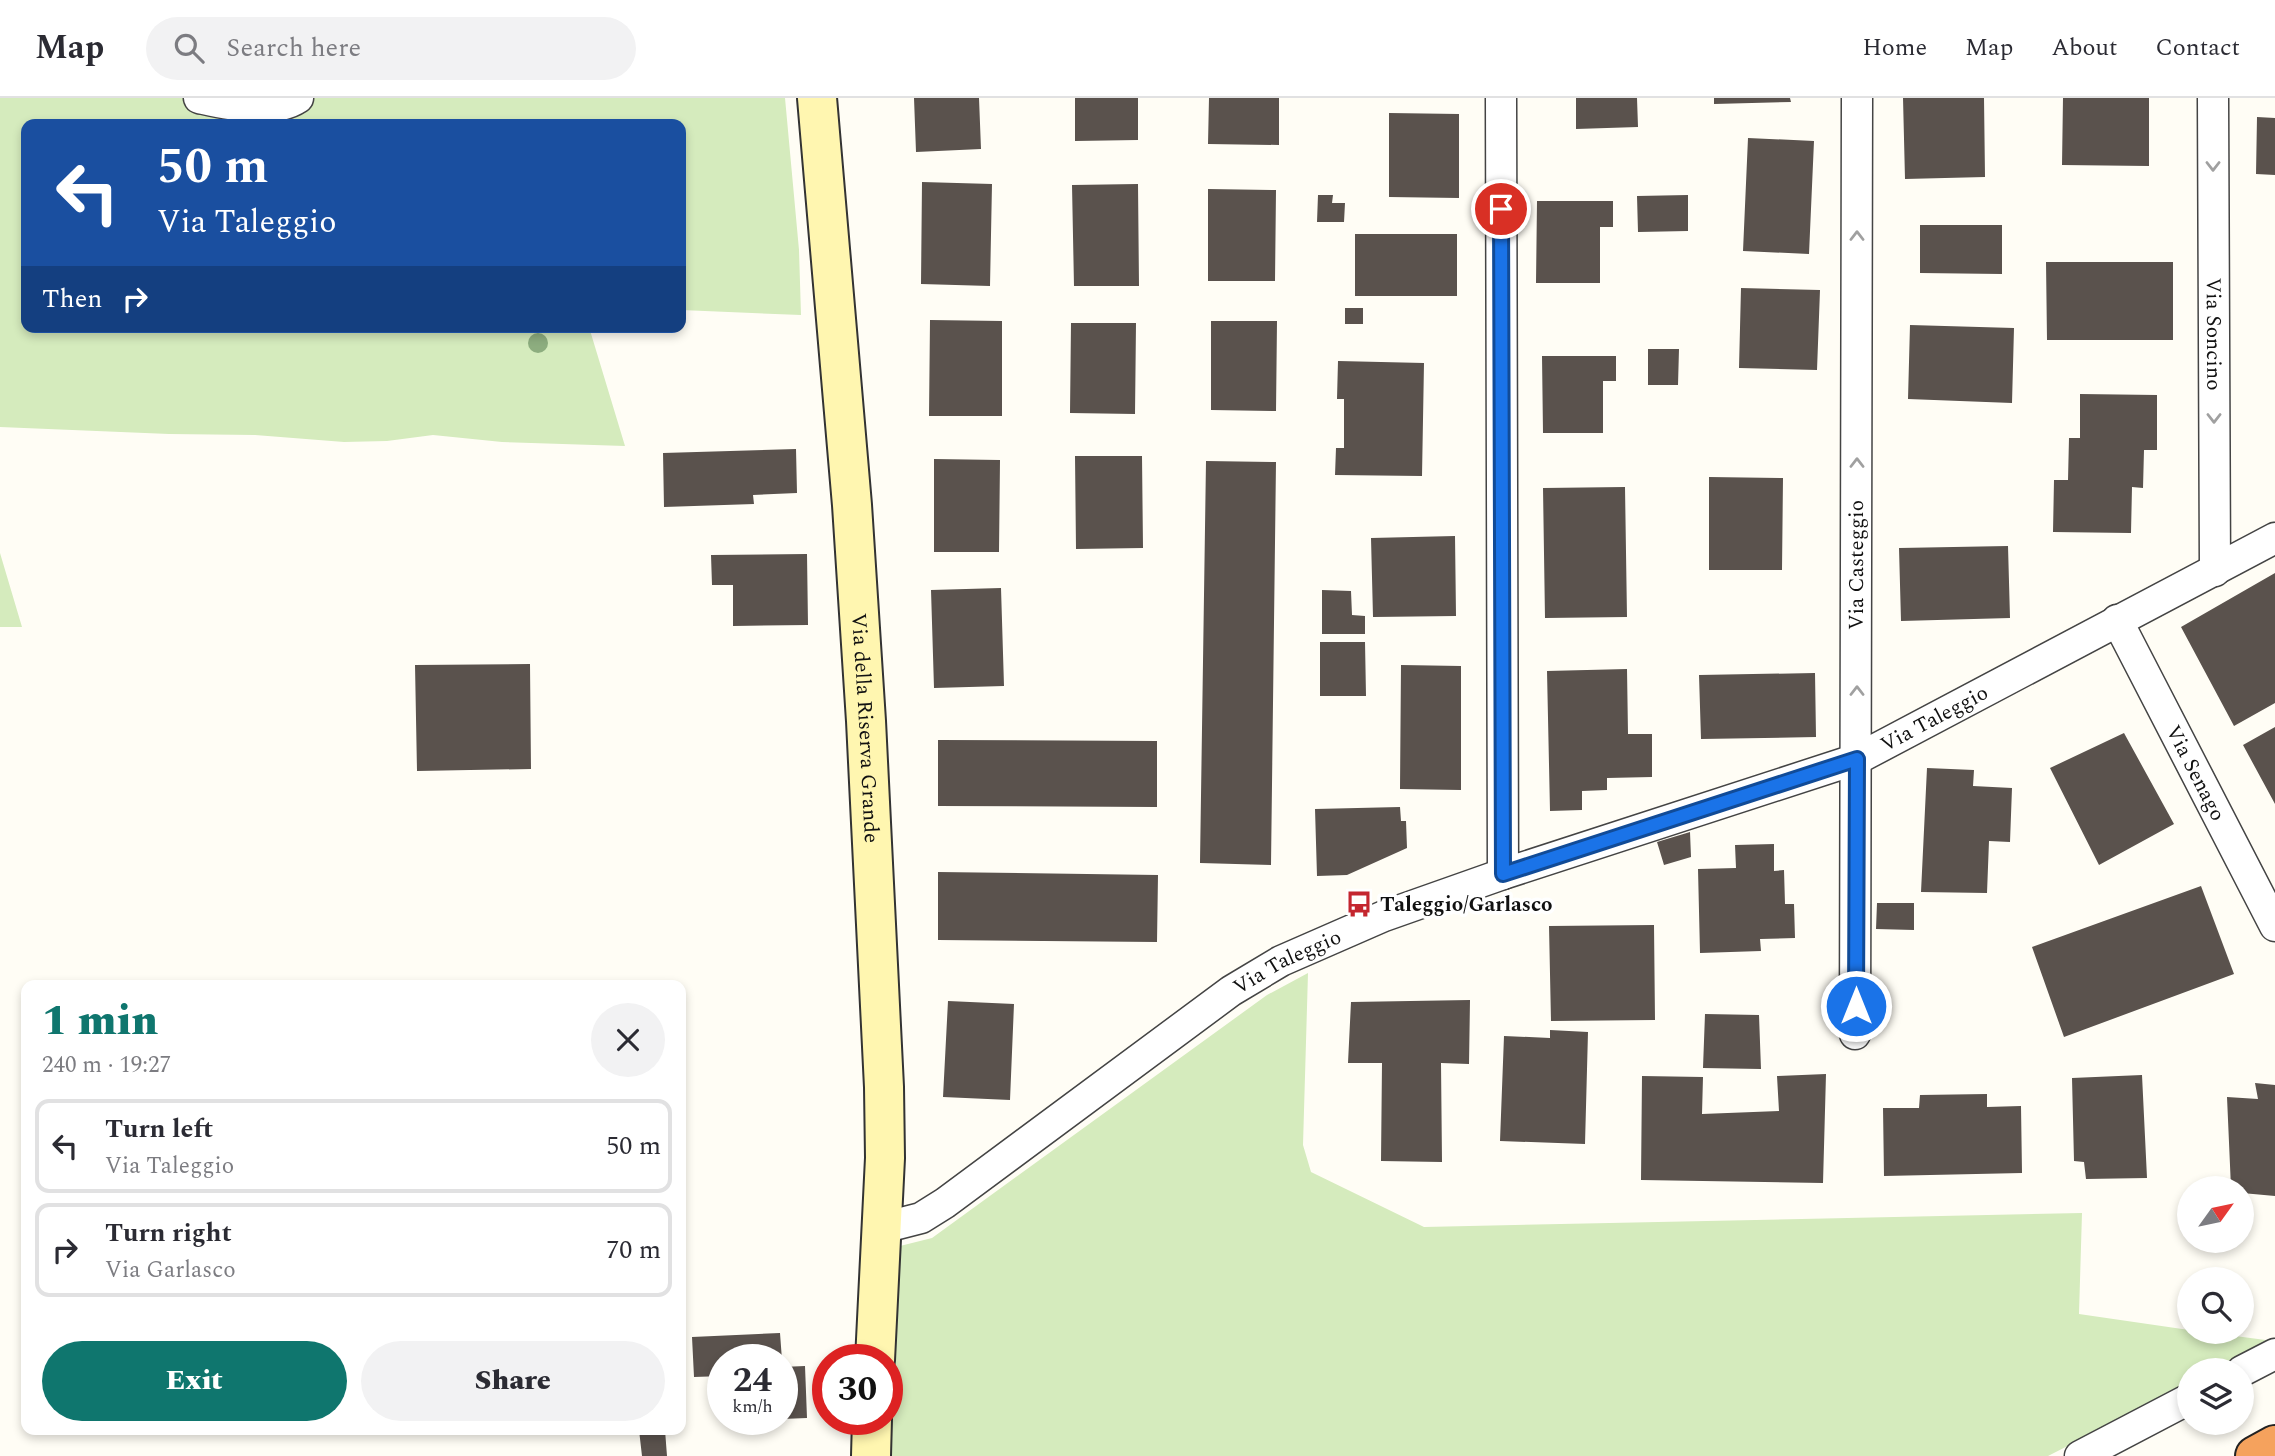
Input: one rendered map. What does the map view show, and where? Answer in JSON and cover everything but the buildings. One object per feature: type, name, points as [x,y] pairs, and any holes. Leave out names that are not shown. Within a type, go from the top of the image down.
[{"type":"highway","points":[[2255,1456],[2275,1445]]},
{"type":"street","points":[[199,98],[250,108],[290,103],[298,98]]},
{"type":"street","name":"Via della Riserva Grande","points":[[817,98],[841,366],[866,708],[884,1087],[885,1158],[877,1344]]},
{"type":"street","points":[[1501,98],[1503,874]]},
{"type":"street","name":"Via Casteggio","points":[[1856,1034],[1857,98]]},
{"type":"street","name":"Via Soncino","points":[[2213,98],[2215,571]]},
{"type":"street","name":"Via Taleggio","points":[[882,1228],[921,1218],[945,1203],[1231,990],[1265,969],[1384,916],[1503,874],[1857,759],[2275,538]]},
{"type":"street","name":"Via Senago","points":[[2117,620],[2275,926]]},
{"type":"street","points":[[2254,1365],[2275,1354]]},
{"type":"street","points":[[2080,1456],[2177,1405]]},
{"type":"street","points":[[871,1456],[872,1435]]},
{"type":"green space","points":[[0,98],[785,98],[799,250],[801,315],[686,310],[686,119],[21,119],[21,333],[591,333],[625,446],[502,442],[433,435],[387,441],[344,442],[255,435],[0,427]]},
{"type":"green space","points":[[0,553],[22,627],[0,627]]},
{"type":"green space","points":[[1308,973],[1303,1145],[1311,1172],[1424,1227],[2082,1213],[2079,1314],[2177,1328],[2177,1344],[2254,1344],[2254,1338],[2273,1341],[2240,1358],[2177,1358],[2177,1390],[2048,1456],[888,1456],[889,1435],[903,1435],[903,1344],[892,1344],[896,1247],[932,1238],[1267,995]]},
{"type":"place","name":"Taleggio/Garlasco","points":[[1359,904]]},
{"type":"route","points":[[1501,209],[1503,874],[1857,759],[1856,1006]]}]
